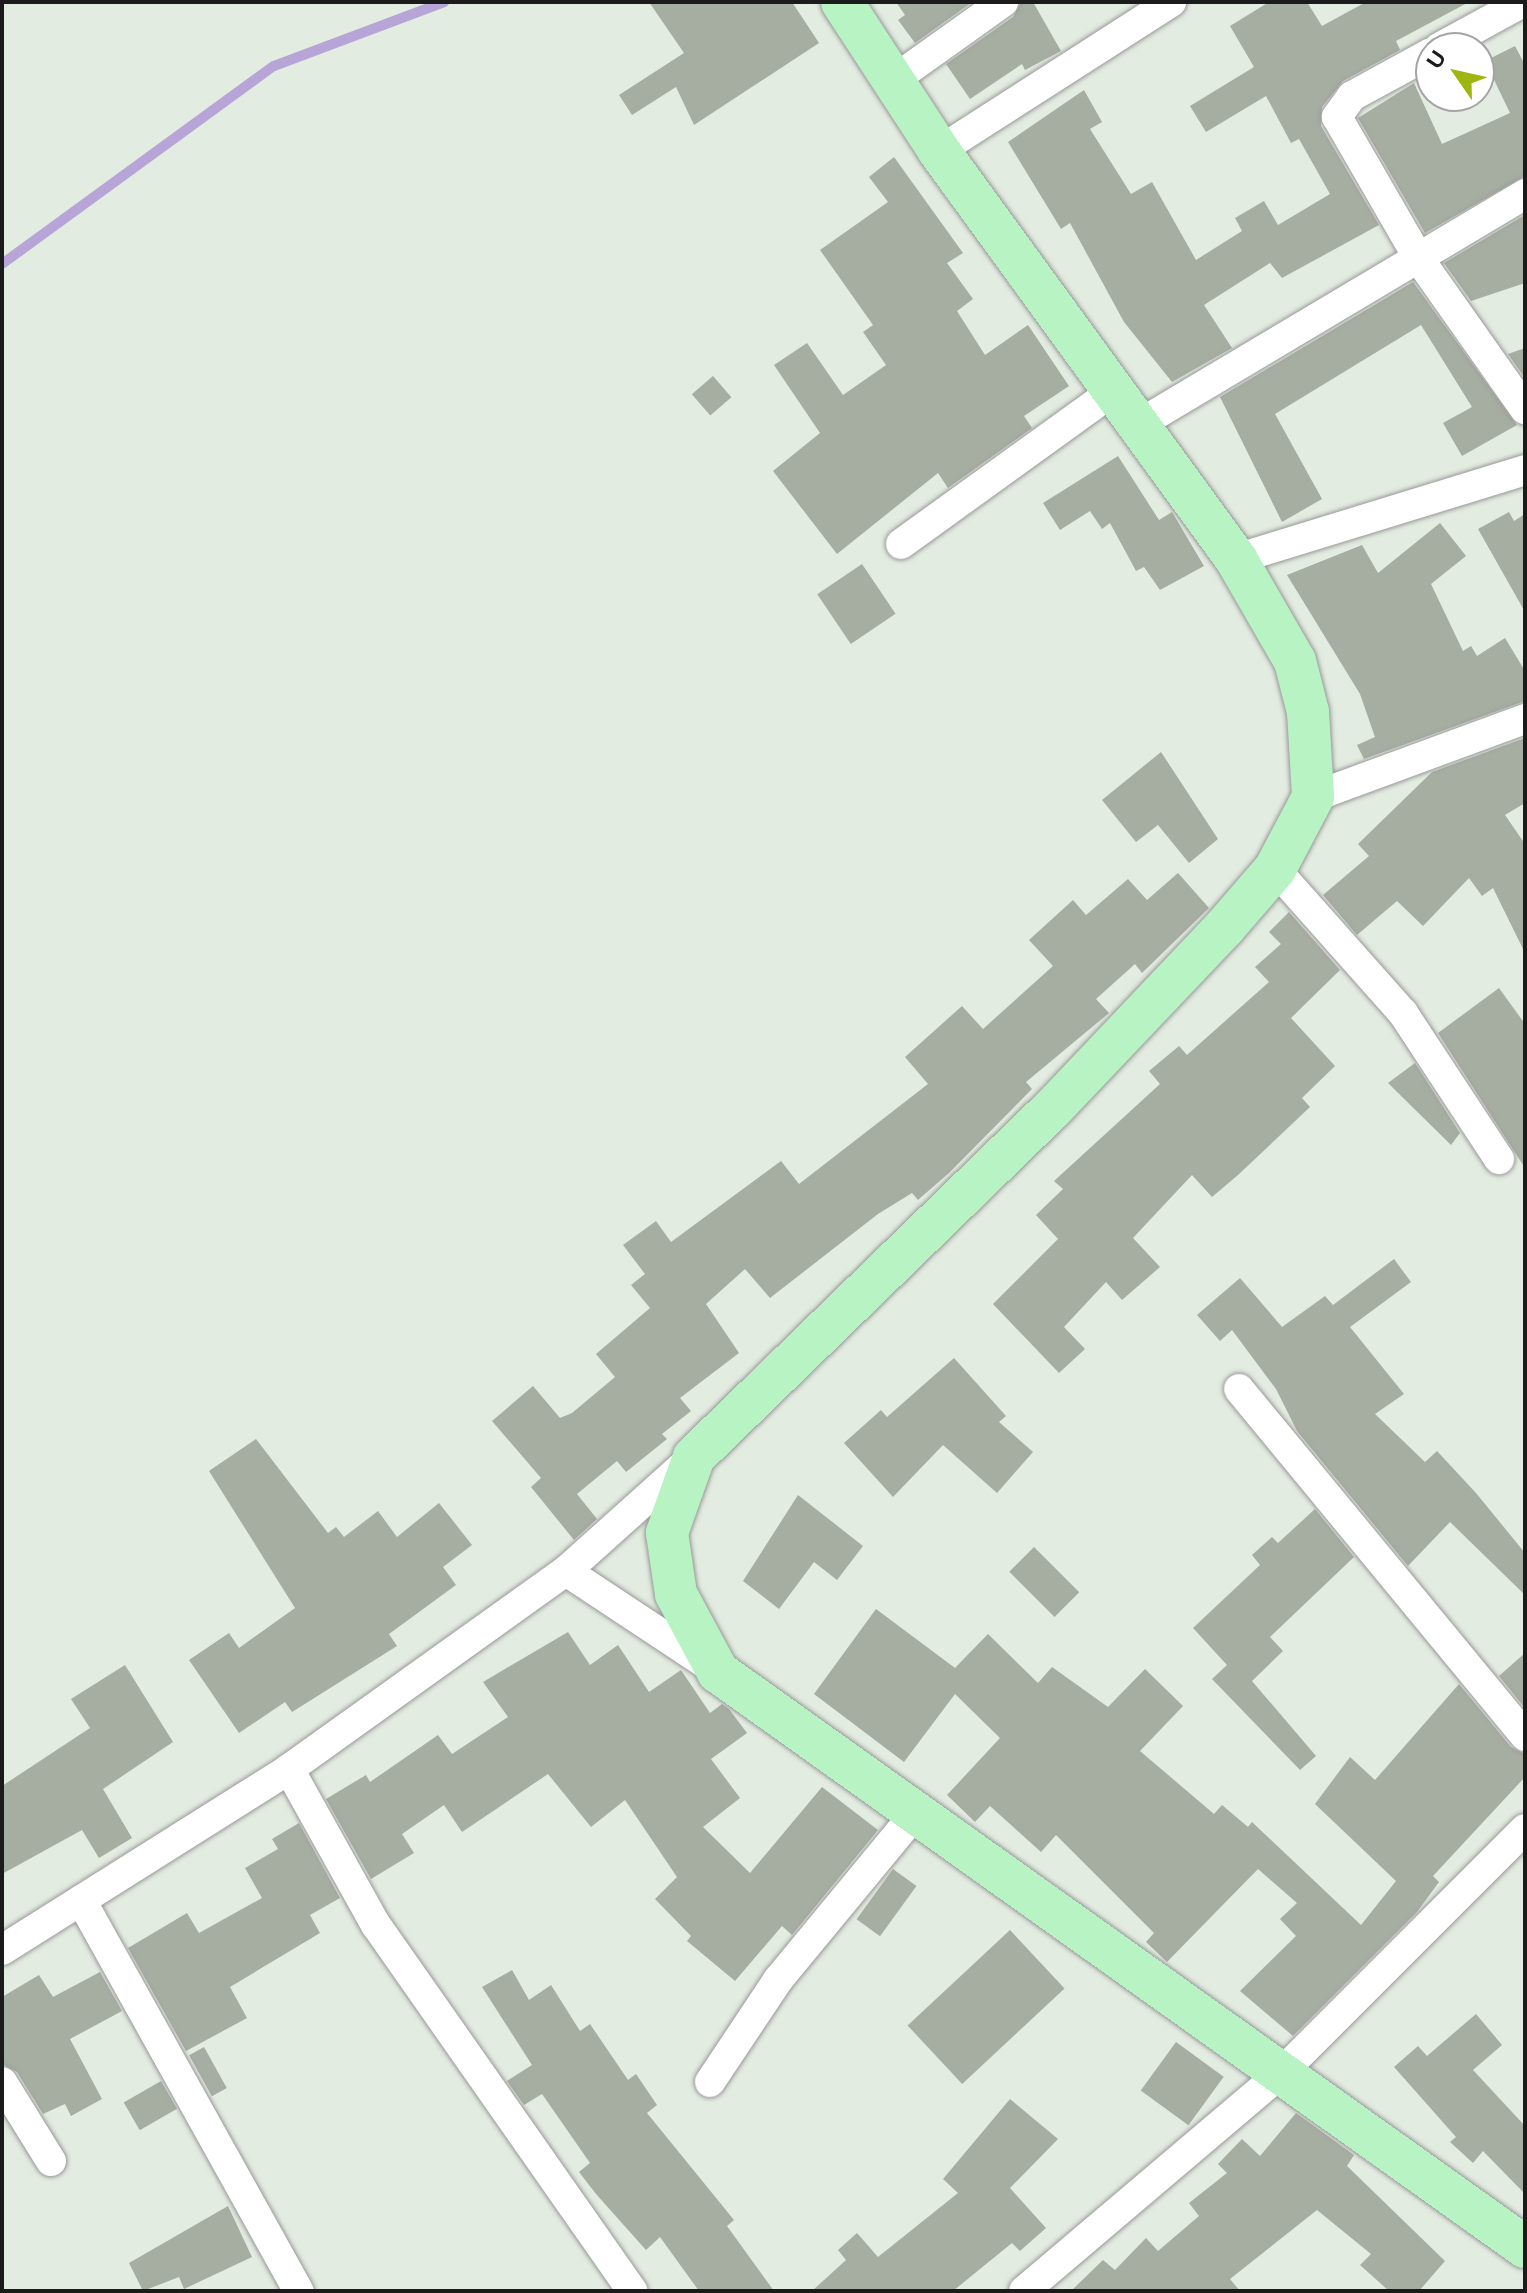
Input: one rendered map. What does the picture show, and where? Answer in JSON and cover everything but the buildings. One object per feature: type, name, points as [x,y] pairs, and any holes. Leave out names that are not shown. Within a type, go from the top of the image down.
[{"type":"main road","points":[[842,2],[895,79],[939,151],[1136,426],[1236,559],[1295,661],[1308,712],[1313,797],[1275,869],[1053,1108],[694,1457],[671,1518],[666,1558],[689,1625],[718,1672],[919,1809],[1525,2247]]},
{"type":"street","points":[[895,79],[1003,2]]},
{"type":"street","points":[[939,151],[1171,2]]},
{"type":"street","points":[[1468,32],[1523,2]]},
{"type":"street","points":[[1415,62],[1352,96],[1337,117],[1419,259],[1525,409]]},
{"type":"street","points":[[1136,426],[1525,194]]},
{"type":"street","points":[[901,544],[1112,392]]},
{"type":"street","points":[[1236,559],[1525,470]]},
{"type":"street","points":[[1313,797],[1525,719]]},
{"type":"street","points":[[1275,869],[1403,1013],[1499,1159]]},
{"type":"street","points":[[1239,1389],[1525,1736]]},
{"type":"street","points":[[2,1950],[289,1769],[566,1571],[694,1457]]},
{"type":"street","points":[[566,1571],[718,1672]]},
{"type":"street","points":[[289,1769],[376,1925],[632,2291]]},
{"type":"street","points":[[710,2082],[778,1980],[919,1809]]},
{"type":"street","points":[[1024,2291],[1283,2071],[1525,1829]]},
{"type":"street","points":[[81,1900],[299,2291]]},
{"type":"street","points":[[2,2082],[51,2161]]},
{"type":"waterway","points":[[2,264],[274,66],[444,2]]}]
